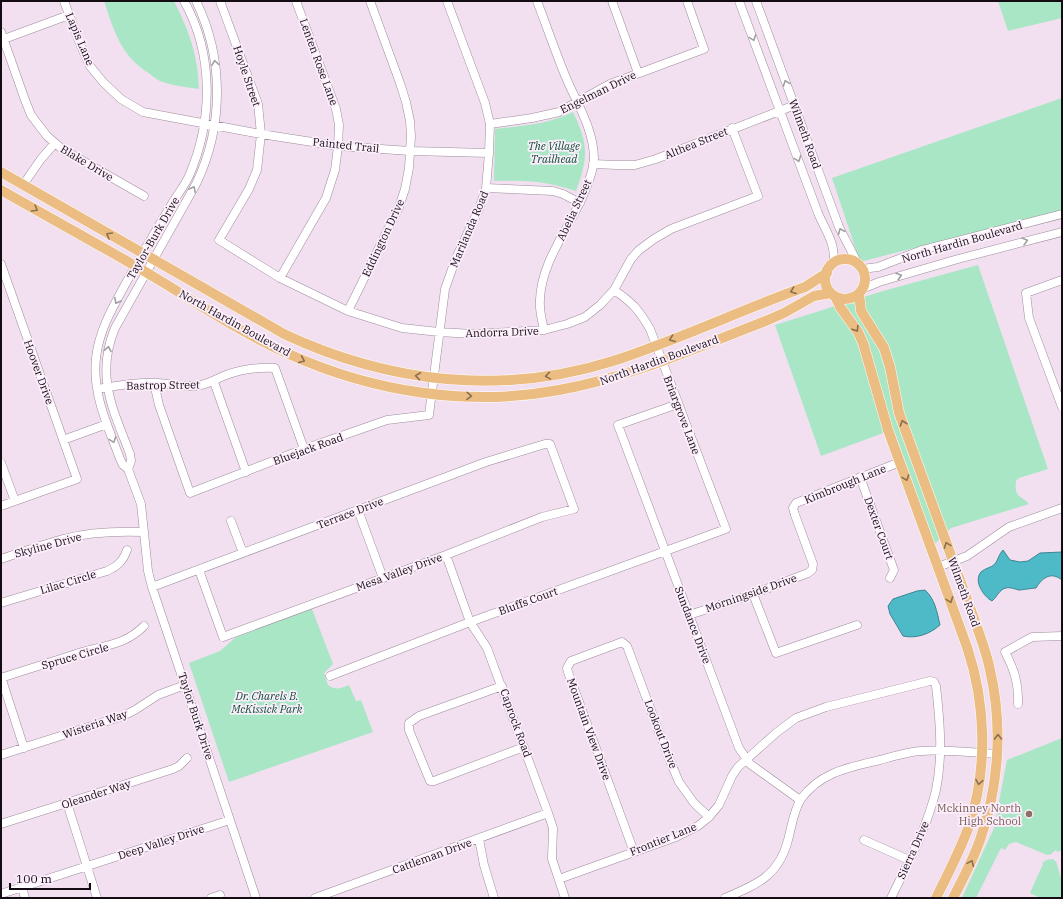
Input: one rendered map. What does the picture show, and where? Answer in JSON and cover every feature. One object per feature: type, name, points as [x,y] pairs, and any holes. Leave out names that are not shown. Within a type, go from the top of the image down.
[{"type":"main road","name":"North Hardin Boulevard","points":[[1,172],[269,327],[304,344],[331,354],[391,372],[434,379],[491,381],[542,377],[576,371],[603,364],[805,287],[830,268]]},
{"type":"main road","name":"North Hardin Boulevard","points":[[1,190],[146,272],[262,341],[290,355],[328,370],[366,382],[432,394],[493,396],[546,392],[603,381],[784,313],[814,296],[833,295]]},
{"type":"main road","points":[[846,260],[854,262],[860,267],[865,278],[861,291],[849,299],[833,295],[826,285],[830,268],[838,261],[846,260]]},
{"type":"main road","name":"Wilmeth Road","points":[[861,291],[861,311],[877,334],[884,348],[890,367],[899,413],[976,624],[990,668],[996,706],[997,754],[993,794],[984,828],[970,865],[953,898]]},
{"type":"main road","name":"Wilmeth Road","points":[[833,295],[858,332],[863,343],[869,359],[884,420],[968,647],[975,672],[981,713],[982,754],[978,790],[969,826],[937,898]]},
{"type":"main road","points":[[745,310],[751,326]]},
{"type":"street","name":"Lapis Lane","points":[[64,1],[90,66],[103,82],[121,99],[142,112],[204,124]]},
{"type":"street","name":"Taylor-Burk Drive","points":[[144,532],[141,504],[128,469],[123,465],[120,459],[100,405],[97,390],[96,359],[100,335],[113,308],[135,266],[188,177],[200,147],[207,90],[205,62],[196,26],[184,1]]},
{"type":"street","name":"Taylor-Burk Drive","points":[[128,469],[131,461],[130,454],[107,388],[105,372],[110,340],[115,328],[201,174],[210,148],[215,126],[217,98],[215,61],[207,29],[196,1]]},
{"type":"street","name":"Hoyle Street","points":[[219,240],[249,190],[257,170],[261,134],[258,104],[220,1]]},
{"type":"street","name":"Lenten Rose Lane","points":[[280,278],[326,198],[335,170],[338,146],[339,125],[336,109],[296,1]]},
{"type":"street","name":"Eddington Drive","points":[[348,311],[399,207],[406,182],[410,151],[410,121],[406,102],[370,1]]},
{"type":"street","name":"Marilanda Road","points":[[429,416],[439,332],[446,289],[456,258],[479,209],[486,188],[489,153],[490,124],[485,103],[447,1]]},
{"type":"street","name":"Abelia Street","points":[[537,1],[566,76],[587,124],[594,156],[587,188],[549,261],[542,284],[540,300],[544,330]]},
{"type":"street","points":[[612,1],[638,73]]},
{"type":"street","name":"Engelman Drive","points":[[490,124],[532,118],[559,112],[610,84],[704,49],[687,1]]},
{"type":"street","name":"Wilmeth Road","points":[[739,1],[818,213],[833,247],[834,258],[830,268]]},
{"type":"street","name":"Wilmeth Road","points":[[756,1],[839,227],[860,267]]},
{"type":"street","points":[[2,36],[69,15]]},
{"type":"street","name":"Blake Drive","points":[[2,36],[25,100],[40,127],[62,149],[144,196]]},
{"type":"street","name":"Althea Street","points":[[593,164],[617,166],[636,165],[656,159],[794,105]]},
{"type":"street","name":"Painted Trail","points":[[204,124],[338,146],[410,151],[489,153]]},
{"type":"street","name":"Andorra Drive","points":[[219,240],[280,278],[348,311],[402,328],[473,334],[544,330],[585,317],[600,305],[614,290],[639,250],[654,238],[671,229],[758,196],[732,128]]},
{"type":"street","points":[[23,185],[41,159],[55,143]]},
{"type":"street","points":[[486,188],[553,191],[563,194],[580,203]]},
{"type":"street","name":"North Hardin Boulevard","points":[[860,267],[878,267],[922,250],[1062,214]]},
{"type":"street","name":"North Hardin Boulevard","points":[[861,291],[879,282],[958,259],[1062,232]]},
{"type":"street","name":"Hoover Drive","points":[[1,264],[78,479],[15,501]]},
{"type":"street","points":[[1062,280],[1026,293],[1029,318],[1062,408]]},
{"type":"street","name":"Briargrove Lane","points":[[614,290],[632,303],[650,329],[726,529]]},
{"type":"street","name":"Bastrop Street","points":[[97,390],[125,384],[157,383],[200,386],[214,382],[226,375],[244,370],[260,367],[274,368],[304,449]]},
{"type":"street","points":[[214,382],[246,472]]},
{"type":"street","name":"Bluejack Road","points":[[157,383],[156,392],[159,405],[190,493],[304,449],[387,420],[411,416],[429,416]]},
{"type":"street","name":"Sundance Drive","points":[[678,404],[618,425],[736,740],[746,759],[800,800]]},
{"type":"street","points":[[63,440],[107,424]]},
{"type":"street","name":"Terrace Drive","points":[[152,586],[199,570],[486,462],[545,444],[550,444]]},
{"type":"street","name":"Mesa Valley Drive","points":[[199,570],[224,637],[446,555],[542,517],[574,509],[550,444]]},
{"type":"street","name":"Kimbrough Lane","points":[[812,570],[813,564],[795,514],[794,508],[796,503],[900,462]]},
{"type":"street","points":[[1,463],[15,501],[1,506]]},
{"type":"street","name":"Dexter Court","points":[[860,477],[894,570],[890,578]]},
{"type":"street","points":[[938,567],[967,556],[1008,527],[1062,508]]},
{"type":"street","points":[[358,510],[383,578]]},
{"type":"street","points":[[231,521],[243,553]]},
{"type":"street","name":"Bluffs Court","points":[[330,676],[470,622],[726,529]]},
{"type":"street","name":"Skyline Drive","points":[[1,559],[60,540],[85,535],[120,532],[144,532]]},
{"type":"street","name":"Taylor Burk Drive","points":[[144,532],[148,571],[152,586],[256,898]]},
{"type":"street","name":"Lilac Circle","points":[[1,603],[108,571],[118,565],[123,559],[127,550]]},
{"type":"street","name":"Caprock Road","points":[[446,555],[470,622],[487,648],[548,813],[553,828],[552,860],[565,898]]},
{"type":"street","name":"Morningside Drive","points":[[689,615],[753,594],[808,573],[812,570]]},
{"type":"street","points":[[753,594],[776,653],[857,625]]},
{"type":"street","name":"Spruce Circle","points":[[1,677],[115,644],[136,633],[144,626]]},
{"type":"street","points":[[1018,704],[1016,678],[1005,652],[1032,637],[1062,636]]},
{"type":"street","name":"Mountain View Drive","points":[[625,644],[622,642],[571,661],[567,668],[634,852]]},
{"type":"street","name":"Lookout Drive","points":[[625,644],[630,650],[668,756],[679,782],[694,803],[709,817]]},
{"type":"street","points":[[1,677],[24,748]]},
{"type":"street","name":"Frontier Lane","points":[[559,879],[634,852],[698,826],[709,817],[719,805],[734,772],[746,759],[796,718],[826,707],[930,681],[934,682]]},
{"type":"street","name":"Sierra Drive","points":[[891,898],[927,819],[938,780],[940,721],[936,686],[934,682]]},
{"type":"street","name":"Wisteria Way","points":[[1,755],[123,716],[158,695],[185,685]]},
{"type":"street","points":[[502,686],[419,716],[410,721],[408,726],[409,730],[430,781],[524,747]]},
{"type":"street","points":[[729,897],[760,882],[772,873],[784,852],[793,817],[800,800],[820,780],[835,772],[910,752],[923,750],[997,754]]},
{"type":"street","name":"Oleander Way","points":[[1,824],[173,769],[180,766],[187,758]]},
{"type":"street","points":[[67,803],[97,898]]},
{"type":"street","name":"Cattleman Drive","points":[[315,898],[548,813]]},
{"type":"street","name":"Deep Valley Drive","points":[[1,894],[230,820]]},
{"type":"street","points":[[479,839],[484,865],[494,898]]},
{"type":"street","points":[[864,840],[909,860]]},
{"type":"street","points":[[22,887],[26,898]]},
{"type":"street","points":[[211,898],[220,895]]},
{"type":"green space","points":[[104,1],[174,1],[195,54],[199,89],[161,81],[140,67],[125,51],[115,33]]},
{"type":"green space","points":[[998,1],[1062,1],[1062,18],[1008,31]]},
{"type":"green space","points":[[1062,98],[1062,215],[910,249],[860,262],[832,178]]},
{"type":"green space","name":"The Village Trailhead","points":[[573,112],[582,134],[585,152],[583,169],[576,191],[555,185],[535,182],[494,181],[495,129],[545,122]]},
{"type":"green space","points":[[978,265],[1048,469],[1019,478],[1016,481],[1017,493],[1029,504],[951,528],[928,550],[886,432],[821,456],[775,325],[883,291]]},
{"type":"green space","name":"Dr. Charels B. McKissick Park","points":[[312,609],[333,664],[324,673],[328,685],[331,687],[341,688],[349,685],[356,701],[361,700],[373,732],[229,782],[189,663],[220,651],[236,637]]},
{"type":"green space","name":"Mckinney North High School","points":[[1062,738],[1062,850],[1057,852],[1056,850],[1052,854],[1047,855],[1016,842],[1009,844],[1005,850],[1001,848],[976,898],[962,898],[994,828],[1007,760]]},
{"type":"green space","points":[[1054,859],[1054,861],[1056,861],[1062,882],[1062,898],[1040,898],[1030,893],[1043,864],[1042,863],[1046,860]]},
{"type":"water","points":[[1003,550],[1010,560],[1020,562],[1028,561],[1040,553],[1062,552],[1062,580],[1058,577],[1051,576],[1041,581],[1036,588],[1019,590],[1005,588],[992,601],[980,588],[978,580],[981,572],[995,564]]},
{"type":"water","points":[[925,590],[931,597],[937,611],[940,625],[923,635],[913,637],[903,636],[890,614],[888,606],[893,599],[917,591]]},
{"type":"place","name":"Mckinney North High School","points":[[1029,814]]}]
